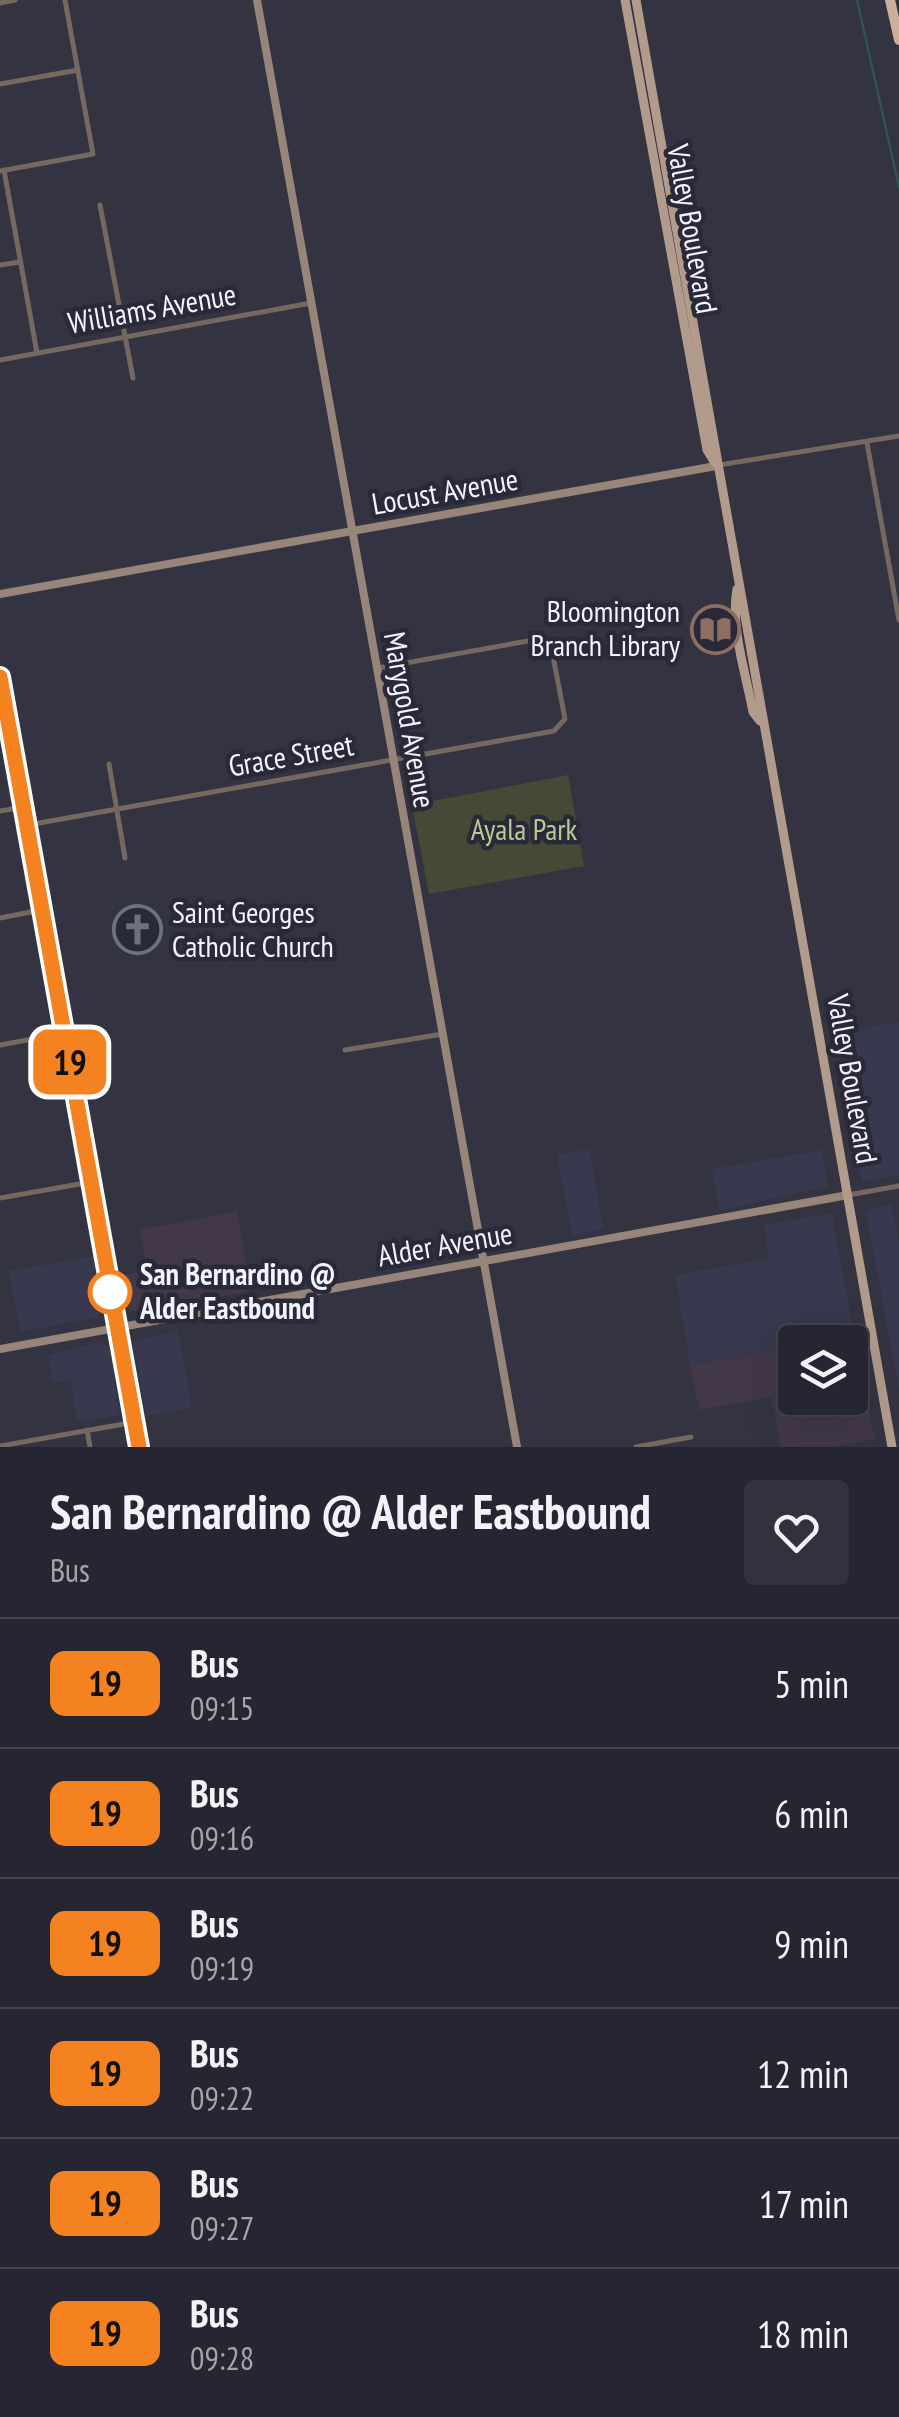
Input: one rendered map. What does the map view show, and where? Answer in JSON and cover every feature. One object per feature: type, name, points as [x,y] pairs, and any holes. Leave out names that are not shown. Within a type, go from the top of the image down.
[{"type":"highway","points":[[890,0],[899,40]]},
{"type":"main road","name":"Valley Boulevard","points":[[625,0],[707,450],[716,466]]},
{"type":"main road","name":"Valley Boulevard","points":[[636,0],[718,451],[716,466],[738,589],[734,605],[740,640],[753,712],[760,720],[892,1447]]},
{"type":"street","points":[[0,3],[15,0]]},
{"type":"street","points":[[37,353],[2,171],[93,154],[65,0]]},
{"type":"street","name":"Marygold Avenue","points":[[257,0],[517,1447]]},
{"type":"street","points":[[0,84],[78,70]]},
{"type":"street","points":[[100,205],[133,378]]},
{"type":"street","points":[[0,265],[20,262]]},
{"type":"street","name":"Williams Avenue","points":[[0,360],[311,303]]},
{"type":"street","name":"Locust Avenue","points":[[0,594],[899,436]]},
{"type":"street","points":[[867,443],[899,620]]},
{"type":"street","name":"Grace Street","points":[[28,825],[560,727],[564,719],[546,642],[531,640],[376,668]]},
{"type":"street","points":[[0,676],[139,1447]]},
{"type":"street","points":[[109,764],[126,858]]},
{"type":"street","points":[[0,811],[24,807]]},
{"type":"street","points":[[0,918],[42,910]]},
{"type":"street","points":[[0,1045],[65,1034]]},
{"type":"street","points":[[345,1050],[443,1034]]},
{"type":"street","points":[[0,1198],[92,1182]]},
{"type":"street","name":"Alder Avenue","points":[[0,1349],[899,1186]]},
{"type":"street","points":[[0,1446],[134,1422]]},
{"type":"street","points":[[87,1430],[90,1447]]},
{"type":"street","points":[[636,1447],[691,1437]]},
{"type":"shaded area","points":[[899,1022],[899,1176],[862,1181],[833,1033]]},
{"type":"shaded area","points":[[589,1149],[604,1229],[572,1235],[557,1155]]},
{"type":"shaded area","points":[[821,1150],[828,1186],[719,1211],[712,1169]]},
{"type":"shaded area","points":[[891,1203],[899,1241],[899,1392],[866,1211]]},
{"type":"shaded area","points":[[237,1212],[251,1291],[132,1311],[128,1308],[121,1276],[147,1270],[140,1229]]},
{"type":"shaded area","points":[[832,1213],[852,1325],[778,1325],[778,1350],[690,1365],[675,1275],[769,1258],[764,1225]]},
{"type":"shaded area","points":[[93,1256],[103,1310],[98,1317],[20,1332],[8,1271]]},
{"type":"shaded area","points":[[178,1330],[192,1408],[146,1416],[133,1341]]},
{"type":"shaded area","points":[[101,1342],[109,1347],[120,1415],[77,1422],[70,1380],[52,1383],[48,1355]]},
{"type":"shaded area","points":[[778,1350],[778,1415],[868,1415],[868,1405],[875,1439],[832,1447],[781,1447],[771,1397],[699,1410],[690,1365]]},
{"type":"green space","name":"Ayala Park","points":[[568,775],[584,866],[429,894],[412,805]]},
{"type":"waterway","points":[[857,0],[899,187]]},
{"type":"bus line","name":"19","points":[[0,677],[139,1447]]},
{"type":"place","name":"Bloomington Branch Library","points":[[715,629]]},
{"type":"place","name":"Saint Georges Catholic Church","points":[[137,930]]},
{"type":"place","name":"San Bernardino @ Alder Eastbound","points":[[110,1292]]}]
